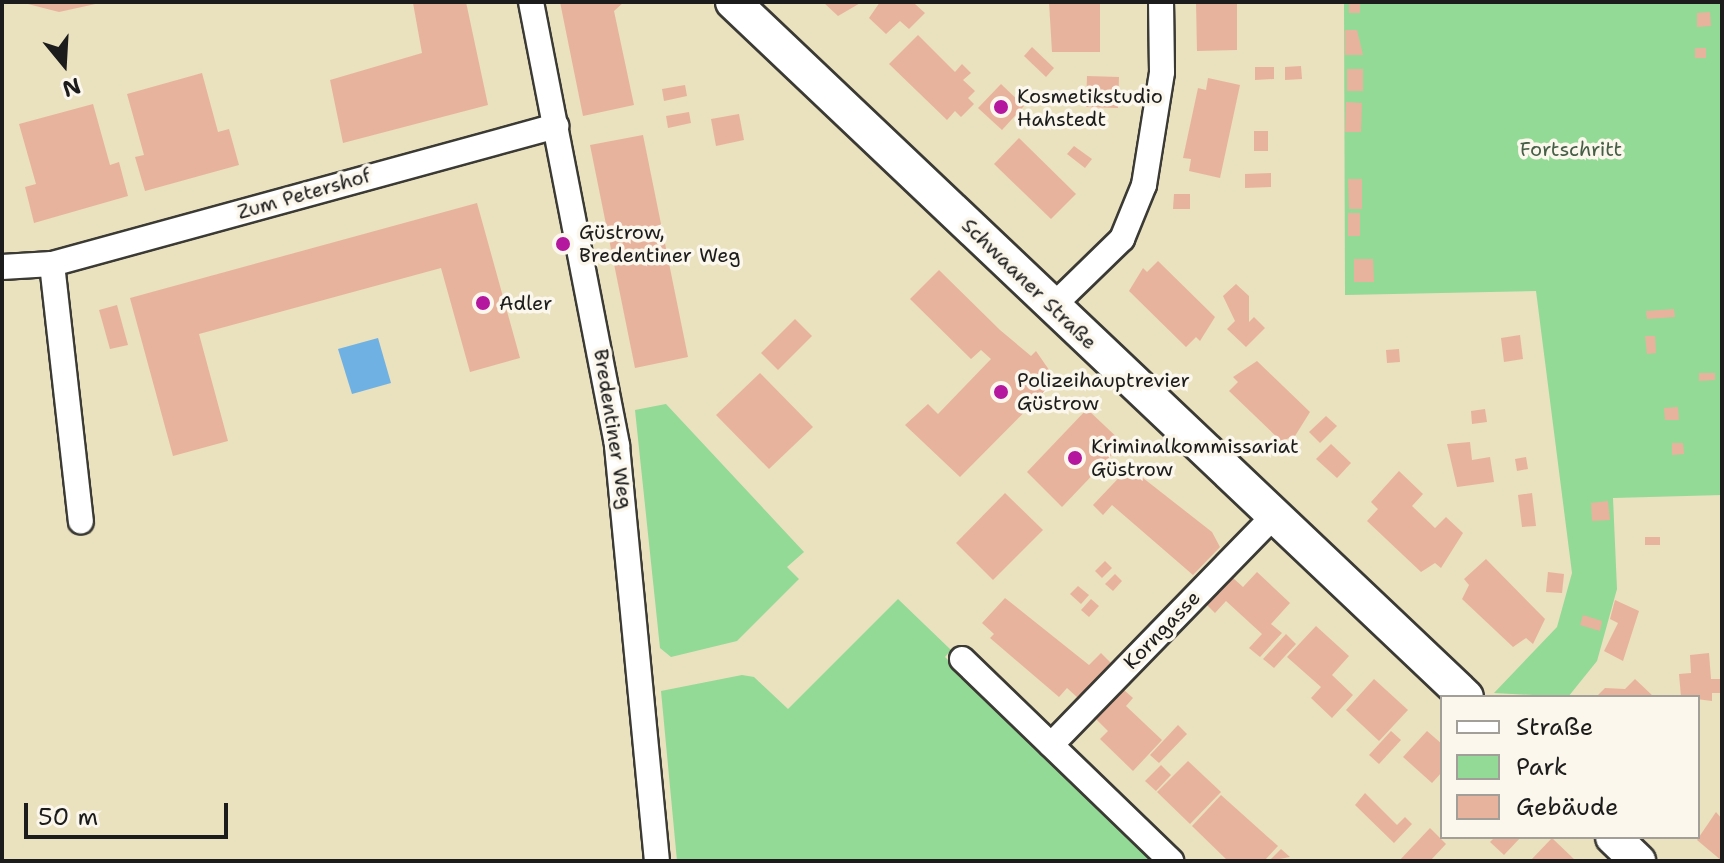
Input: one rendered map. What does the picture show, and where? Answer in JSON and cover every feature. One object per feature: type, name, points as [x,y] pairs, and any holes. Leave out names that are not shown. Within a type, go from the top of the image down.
[{"type":"main road","name":"Schwaaner Straße","points":[[733,2],[1464,695]]},
{"type":"main road","points":[[1615,839],[1638,861]]},
{"type":"street","name":"Bredentiner Weg","points":[[531,2],[619,461],[657,861]]},
{"type":"street","points":[[1052,307],[1122,239],[1144,185],[1158,116],[1161,2]]},
{"type":"street","name":"Zum Petershof","points":[[2,267],[52,264],[556,126]]},
{"type":"street","points":[[52,264],[81,521]]},
{"type":"street","name":"Korngasse","points":[[1051,745],[1274,516]]},
{"type":"street","points":[[962,659],[1171,861]]},
{"type":"green space","name":"Fortschritt","points":[[1344,2],[1722,2],[1722,495],[1613,498],[1617,589],[1597,661],[1570,695],[1494,693],[1557,627],[1572,573],[1536,291],[1345,295]]},
{"type":"green space","points":[[666,404],[804,552],[787,567],[799,579],[737,641],[671,657],[660,648],[635,410]]},
{"type":"green space","points":[[898,599],[951,650],[945,657],[1151,861],[677,861],[661,691],[742,675],[754,677],[788,709]]},
{"type":"water","points":[[378,338],[391,383],[352,394],[338,349]]},
{"type":"building","points":[[20,2],[99,2],[100,3],[59,12]]},
{"type":"building","points":[[466,2],[488,105],[343,143],[330,80],[422,53],[413,3]]},
{"type":"building","points":[[560,2],[624,2],[614,11],[634,105],[583,116]]},
{"type":"building","points":[[823,2],[862,2],[838,16]]},
{"type":"building","points":[[880,2],[915,4],[925,13],[909,29],[900,21],[886,34],[869,18]]},
{"type":"building","points":[[1049,2],[1100,2],[1100,52],[1052,52]]},
{"type":"building","points":[[1196,2],[1237,2],[1237,50],[1197,51]]},
{"type":"building","points":[[1349,2],[1360,2],[1360,13],[1349,13]]},
{"type":"building","points":[[1710,12],[1711,26],[1697,27],[1697,13]]},
{"type":"building","points":[[1345,30],[1357,30],[1363,55],[1345,55]]},
{"type":"building","points":[[918,35],[955,72],[962,64],[971,73],[963,80],[975,91],[968,98],[974,104],[961,117],[955,111],[947,120],[889,64]]},
{"type":"building","points":[[1032,47],[1054,68],[1046,77],[1024,56]]},
{"type":"building","points":[[1695,48],[1706,48],[1706,58],[1695,58]]},
{"type":"building","points":[[1301,66],[1302,79],[1285,80],[1285,67]]},
{"type":"building","points":[[1255,67],[1274,67],[1274,79],[1255,80]]},
{"type":"building","points":[[1347,69],[1363,69],[1363,91],[1347,91]]},
{"type":"building","points":[[202,73],[218,132],[229,129],[239,165],[145,191],[135,157],[144,155],[127,94]]},
{"type":"building","points":[[1087,76],[1119,77],[1118,108],[1086,107]]},
{"type":"building","points":[[1208,78],[1240,85],[1220,178],[1189,171],[1191,159],[1183,158],[1198,88],[1206,90]]},
{"type":"building","name":"Kosmetikstudio Hahstedt","points":[[1001,84],[1024,106],[1002,130],[978,108]]},
{"type":"building","points":[[685,85],[687,96],[664,101],[662,89]]},
{"type":"building","points":[[1346,102],[1362,103],[1361,132],[1345,132]]},
{"type":"building","points":[[93,104],[110,165],[119,162],[128,196],[34,223],[25,187],[36,184],[19,124]]},
{"type":"building","points":[[689,112],[691,123],[668,128],[666,116]]},
{"type":"building","points":[[739,114],[744,140],[716,146],[711,119]]},
{"type":"building","points":[[1254,131],[1268,131],[1268,151],[1254,151]]},
{"type":"building","points":[[643,135],[688,357],[635,368],[590,145]]},
{"type":"building","points":[[1019,138],[1076,194],[1051,219],[994,164]]},
{"type":"building","points":[[1074,146],[1092,159],[1085,168],[1067,154]]},
{"type":"building","points":[[1271,173],[1271,187],[1245,188],[1245,174]]},
{"type":"building","points":[[1348,179],[1362,179],[1362,209],[1349,209]]},
{"type":"building","points":[[1174,194],[1190,194],[1190,209],[1173,209]]},
{"type":"building","points":[[477,203],[520,358],[470,372],[441,268],[199,334],[228,441],[173,456],[130,298]]},
{"type":"building","points":[[1348,213],[1360,213],[1360,236],[1348,236]]},
{"type":"building","points":[[1354,259],[1373,259],[1374,282],[1354,282]]},
{"type":"building","points":[[1158,261],[1215,317],[1200,341],[1196,337],[1186,347],[1129,291],[1143,268],[1147,272]]},
{"type":"building","name":"Polizeihauptrevier Güstrow","points":[[939,270],[1031,356],[1036,351],[1056,380],[960,477],[905,425],[928,404],[938,414],[991,359],[981,350],[971,359],[910,299]]},
{"type":"building","points":[[1236,284],[1249,296],[1249,322],[1254,317],[1265,328],[1246,347],[1227,329],[1235,321],[1223,296]]},
{"type":"building","points":[[117,305],[128,345],[110,349],[99,310]]},
{"type":"building","points":[[1674,309],[1675,317],[1647,319],[1646,311]]},
{"type":"building","points":[[795,319],[812,336],[778,370],[761,353]]},
{"type":"building","points":[[1520,335],[1523,359],[1504,362],[1501,338]]},
{"type":"building","points":[[1645,336],[1655,336],[1656,353],[1647,354]]},
{"type":"building","points":[[1399,349],[1400,362],[1387,363],[1386,350]]},
{"type":"building","points":[[1257,361],[1310,412],[1295,436],[1281,441],[1229,391],[1238,382],[1233,377]]},
{"type":"building","points":[[760,373],[813,427],[769,469],[716,415]]},
{"type":"building","points":[[1699,373],[1715,373],[1715,380],[1699,381]]},
{"type":"building","points":[[1678,407],[1679,420],[1665,420],[1664,408]]},
{"type":"building","name":"Kriminalkommissariat Güstrow","points":[[1087,409],[1123,443],[1062,507],[1027,472]]},
{"type":"building","points":[[1485,409],[1487,422],[1472,424],[1471,411]]},
{"type":"building","points":[[1326,416],[1337,426],[1320,443],[1309,432]]},
{"type":"building","points":[[1470,442],[1472,460],[1490,457],[1494,482],[1457,487],[1447,444]]},
{"type":"building","points":[[1672,443],[1683,443],[1684,454],[1672,455]]},
{"type":"building","points":[[1331,444],[1351,463],[1337,478],[1316,459]]},
{"type":"building","points":[[1526,457],[1528,469],[1517,471],[1515,459]]},
{"type":"building","points":[[1129,467],[1212,532],[1220,547],[1193,575],[1112,505],[1103,515],[1093,505]]},
{"type":"building","points":[[1399,471],[1423,494],[1412,506],[1435,528],[1446,517],[1463,533],[1441,568],[1435,563],[1421,572],[1367,521],[1378,509],[1371,502]]},
{"type":"building","points":[[1005,493],[1043,530],[993,580],[956,543]]},
{"type":"building","points":[[1532,493],[1536,526],[1522,527],[1518,495]]},
{"type":"building","points":[[1608,501],[1610,520],[1592,521],[1591,503]]},
{"type":"building","points":[[1645,537],[1660,537],[1660,545],[1645,545]]},
{"type":"building","points":[[1486,559],[1545,619],[1533,644],[1526,638],[1513,647],[1462,599],[1469,585],[1464,579]]},
{"type":"building","points":[[1105,561],[1112,568],[1102,578],[1095,571]]},
{"type":"building","points":[[1257,572],[1290,603],[1271,624],[1282,633],[1260,657],[1249,648],[1262,634],[1226,601],[1215,613],[1206,604],[1232,577],[1243,587]]},
{"type":"building","points":[[1548,572],[1564,574],[1562,593],[1546,592]]},
{"type":"building","points":[[1115,574],[1122,581],[1113,591],[1105,584]]},
{"type":"building","points":[[1078,586],[1089,595],[1081,604],[1070,594]]},
{"type":"building","points":[[1005,598],[1089,665],[1101,653],[1111,663],[1078,698],[1067,688],[1059,697],[990,638],[994,634],[982,623]]},
{"type":"building","points":[[1091,599],[1099,606],[1089,617],[1081,610]]},
{"type":"building","points":[[1615,600],[1639,611],[1623,661],[1604,651],[1618,623],[1610,619]]},
{"type":"building","points":[[1583,615],[1602,621],[1600,631],[1580,625]]},
{"type":"building","points":[[1316,626],[1349,656],[1332,675],[1353,695],[1332,718],[1311,698],[1321,687],[1287,657]]},
{"type":"building","points":[[1286,634],[1296,644],[1274,668],[1263,659]]},
{"type":"building","points":[[1709,653],[1711,679],[1721,679],[1722,693],[1712,693],[1712,701],[1700,699],[1700,695],[1681,695],[1679,674],[1691,673],[1690,655]]},
{"type":"building","points":[[1374,679],[1408,710],[1379,741],[1346,710]]},
{"type":"building","points":[[1635,679],[1652,695],[1598,695],[1605,688],[1625,689]]},
{"type":"building","points":[[1124,690],[1133,698],[1126,706],[1162,740],[1133,771],[1100,739],[1108,731],[1096,719]]},
{"type":"building","points":[[1178,725],[1187,734],[1159,763],[1150,755]]},
{"type":"building","points":[[1391,731],[1401,740],[1379,764],[1369,755]]},
{"type":"building","points":[[1427,731],[1440,742],[1440,774],[1432,783],[1403,757]]},
{"type":"building","points":[[1188,761],[1221,792],[1190,824],[1157,792]]},
{"type":"building","points":[[1161,765],[1171,775],[1156,791],[1145,781]]},
{"type":"building","points":[[1365,793],[1397,825],[1405,817],[1412,824],[1394,843],[1355,805]]},
{"type":"building","points":[[1221,795],[1278,846],[1264,861],[1228,861],[1192,826]]},
{"type":"building","points":[[1716,812],[1722,819],[1722,861],[1697,840]]},
{"type":"building","points":[[1430,828],[1446,844],[1430,861],[1399,861]]},
{"type":"building","points":[[1493,839],[1519,839],[1504,855],[1490,842]]},
{"type":"building","points":[[1553,839],[1576,861],[1530,861]]},
{"type":"building","points":[[1281,849],[1290,857],[1269,861]]},
{"type":"place","name":"Kosmetikstudio Hahstedt","points":[[1001,107]]},
{"type":"place","name":"Güstrow, Bredentiner Weg","points":[[563,244]]},
{"type":"place","name":"Adler","points":[[483,303]]},
{"type":"place","name":"Polizeihauptrevier Güstrow","points":[[1001,392]]},
{"type":"place","name":"Kriminalkommissariat Güstrow","points":[[1075,458]]}]
